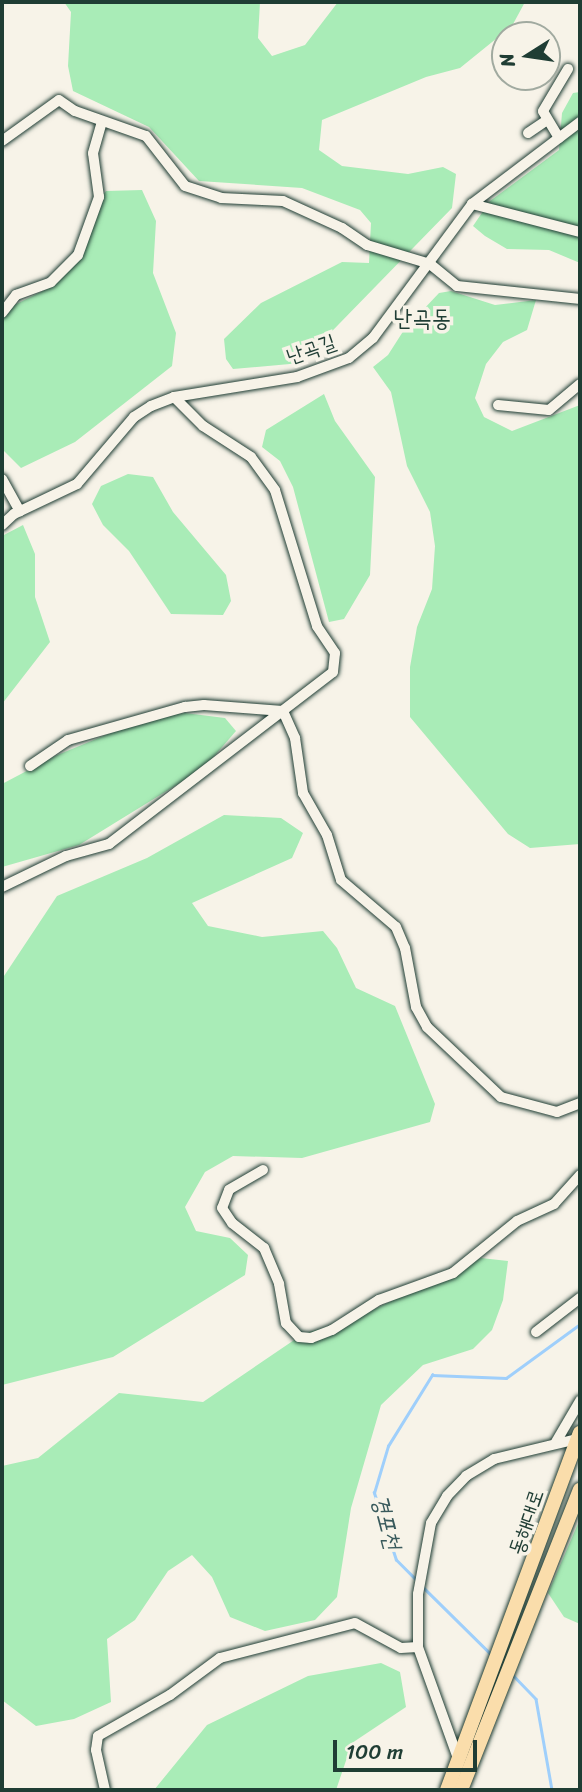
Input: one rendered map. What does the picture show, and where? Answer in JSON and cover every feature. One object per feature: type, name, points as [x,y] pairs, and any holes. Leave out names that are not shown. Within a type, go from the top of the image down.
[{"type":"highway","name":"동해대로","points":[[495,1688],[512,1625],[579,1436]]},
{"type":"highway","name":"동해대로","points":[[495,1688],[520,1643],[580,1490]]},
{"type":"highway","points":[[447,1790],[495,1688]]},
{"type":"highway","points":[[466,1786],[495,1688]]},
{"type":"highway","points":[[459,1762],[466,1786]]},
{"type":"street","points":[[559,138],[542,111],[568,69]]},
{"type":"street","points":[[2,141],[59,100],[102,122],[146,136],[185,186],[221,198],[283,201],[342,228],[367,245],[430,264],[457,286],[580,299]]},
{"type":"street","points":[[528,133],[546,121]]},
{"type":"street","points":[[2,313],[16,295],[51,282],[78,255],[99,198],[93,153],[102,122]]},
{"type":"street","name":"난곡길","points":[[2,525],[20,511],[77,484],[134,417],[174,397],[297,377],[349,358],[373,338],[472,204],[580,122]]},
{"type":"street","points":[[472,204],[580,232]]},
{"type":"street","points":[[498,405],[549,410],[580,384]]},
{"type":"street","points":[[2,887],[66,856],[109,844],[329,678],[335,653],[317,626],[297,551],[265,473],[174,397]]},
{"type":"street","points":[[2,479],[20,511]]},
{"type":"street","points":[[30,766],[68,740],[185,708],[283,711]]},
{"type":"street","points":[[283,711],[295,738],[303,793],[327,835],[341,880],[396,927],[405,948],[416,1007],[427,1027],[501,1097],[557,1112],[579,1103],[580,1115]]},
{"type":"street","points":[[263,1170],[229,1189],[222,1208],[226,1217],[269,1256],[279,1284],[286,1323],[299,1338],[311,1338],[332,1330],[380,1300],[453,1273],[517,1221],[554,1204],[580,1175]]},
{"type":"street","points":[[537,1332],[580,1297]]},
{"type":"street","points":[[556,1442],[580,1401]]},
{"type":"street","points":[[459,1762],[418,1647],[418,1594],[426,1564],[431,1523],[466,1476],[494,1459],[579,1436]]},
{"type":"street","points":[[105,1790],[96,1750],[98,1736],[170,1695],[220,1658],[355,1623],[401,1648],[418,1647]]},
{"type":"green space","points":[[64,2],[260,2],[258,38],[272,56],[305,45],[338,2],[525,2],[515,21],[491,21],[491,43],[460,68],[426,77],[322,120],[319,150],[342,166],[408,174],[443,167],[456,174],[452,208],[301,363],[233,369],[226,359],[224,339],[261,303],[342,262],[369,263],[371,223],[360,210],[302,188],[199,181],[149,127],[73,91],[68,66],[71,12]]},
{"type":"green space","points":[[580,92],[580,263],[549,250],[507,249],[473,226],[490,201],[559,150],[562,113],[573,93]]},
{"type":"green space","points":[[142,190],[156,221],[153,273],[176,333],[172,366],[75,442],[21,468],[2,449],[2,311],[55,285],[85,243],[96,204],[106,191]]},
{"type":"green space","points":[[451,291],[495,305],[536,300],[527,330],[503,342],[486,364],[475,398],[484,417],[512,431],[580,405],[580,844],[530,848],[508,834],[410,717],[410,667],[417,627],[432,589],[435,546],[430,512],[407,466],[391,392],[373,367],[388,355],[404,330],[439,293]]},
{"type":"green space","points":[[324,394],[335,421],[375,477],[370,575],[344,619],[329,622],[293,487],[280,461],[262,447],[266,430]]},
{"type":"green space","points":[[128,474],[153,477],[173,512],[226,575],[231,601],[223,615],[171,614],[129,551],[103,525],[92,504],[101,486]]},
{"type":"green space","points":[[23,525],[35,554],[35,597],[50,642],[2,704],[2,536]]},
{"type":"green space","points":[[185,713],[225,718],[236,731],[204,768],[79,845],[2,867],[2,784],[55,756],[147,718]]},
{"type":"green space","points":[[224,815],[281,818],[303,833],[292,858],[192,903],[208,926],[262,937],[323,931],[337,948],[356,988],[395,1006],[435,1104],[430,1122],[302,1158],[233,1156],[205,1172],[185,1207],[196,1231],[230,1238],[248,1255],[245,1275],[113,1357],[2,1385],[2,979],[57,896],[147,858]]},
{"type":"green space","points":[[481,1258],[508,1261],[503,1300],[492,1330],[473,1349],[423,1365],[381,1405],[351,1508],[337,1597],[315,1620],[265,1631],[230,1617],[212,1577],[192,1555],[168,1571],[135,1620],[107,1639],[111,1702],[74,1719],[36,1726],[2,1700],[2,1466],[38,1458],[119,1393],[203,1402],[303,1334],[356,1318]]},
{"type":"green space","points":[[580,1519],[580,1624],[564,1617],[548,1593]]},
{"type":"green space","points":[[381,1663],[400,1672],[406,1707],[352,1743],[336,1790],[154,1790],[207,1725],[308,1676]]},
{"type":"waterway","name":"경포천","points":[[418,1582],[396,1560],[374,1493],[388,1446],[432,1375],[506,1378],[580,1324]]},
{"type":"waterway","name":"경포천","points":[[423,1587],[493,1656]]},
{"type":"waterway","name":"경포천","points":[[513,1675],[536,1699],[552,1790]]},
{"type":"district","name":"난곡동","points":[[422,319]]}]
